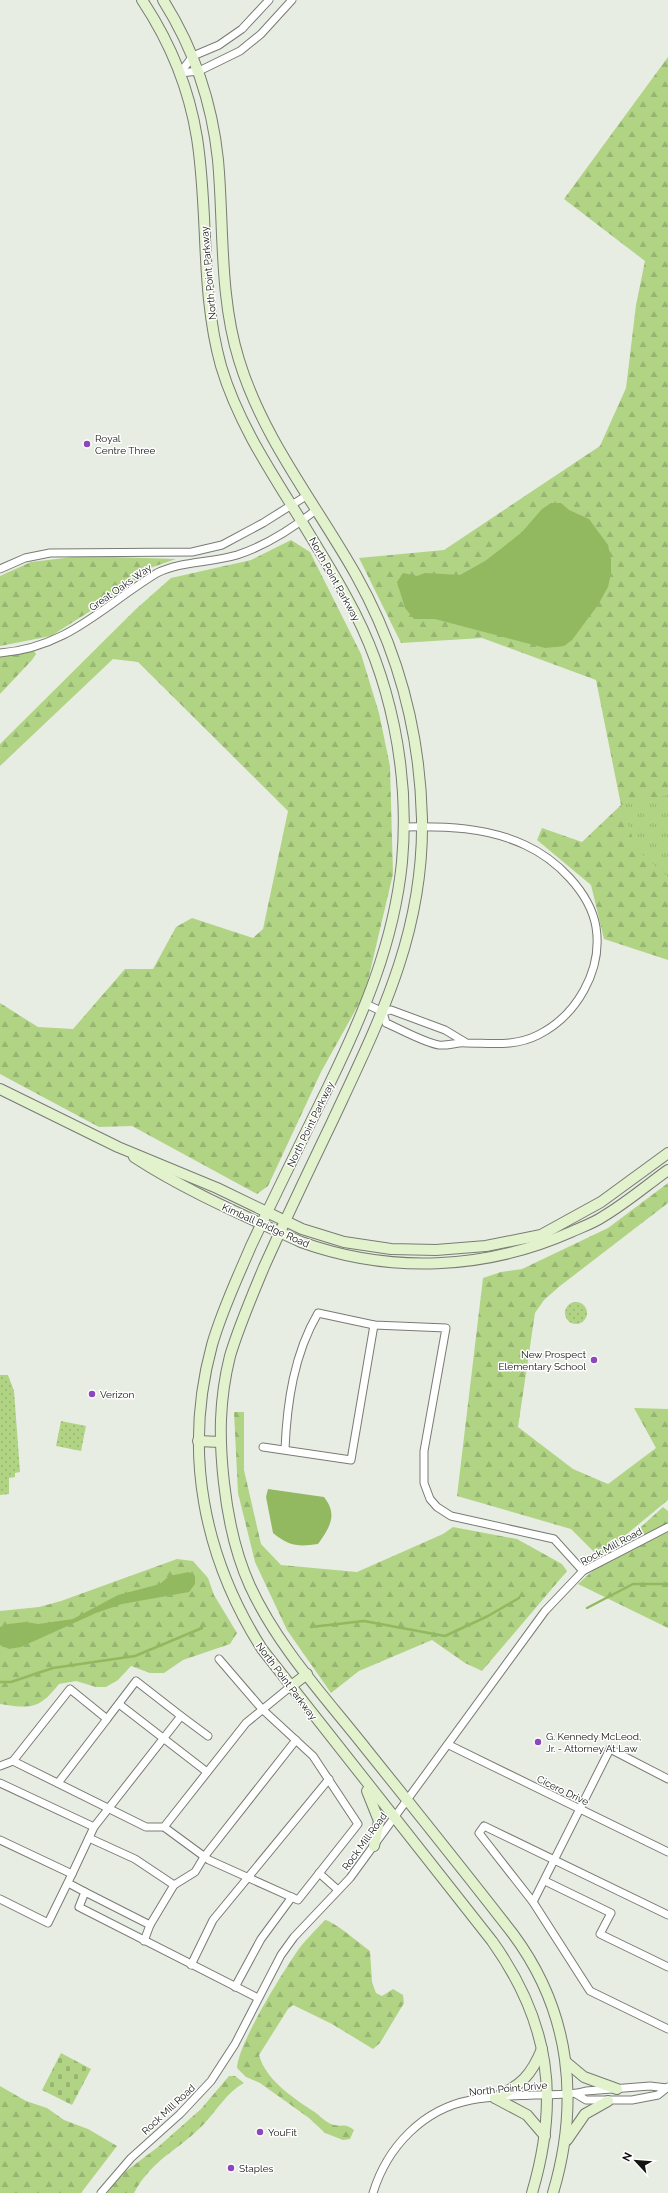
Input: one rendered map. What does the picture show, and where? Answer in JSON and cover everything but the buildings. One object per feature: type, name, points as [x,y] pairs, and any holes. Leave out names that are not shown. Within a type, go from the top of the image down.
[{"type":"street","name":"North Point Parkway","points":[[142,0],[160,31],[180,73],[187,92],[197,139],[208,292],[213,331],[221,366],[242,421],[349,600],[368,641],[383,681],[393,719],[400,760],[404,827],[400,879],[393,919],[384,955],[366,1004],[262,1223],[225,1305],[212,1344],[200,1406],[198,1441],[204,1506],[221,1569],[232,1596],[250,1631],[290,1687],[504,1957],[524,1994],[534,2018],[542,2049],[548,2094],[545,2136],[532,2193]]},
{"type":"street","name":"North Point Parkway","points":[[163,0],[180,28],[199,71],[211,112],[217,153],[226,293],[236,351],[256,409],[306,496],[356,576],[391,648],[414,732],[420,775],[422,827],[420,868],[412,920],[401,961],[383,1012],[280,1232],[252,1295],[234,1343],[224,1390],[220,1442],[228,1516],[244,1572],[272,1626],[306,1674],[513,1934],[531,1960],[552,2008],[566,2062],[572,2094],[566,2142],[553,2193]]},
{"type":"street","points":[[180,73],[192,56],[231,38],[242,29],[269,0]]},
{"type":"street","points":[[180,73],[199,71],[240,51],[261,34],[292,0]]},
{"type":"street","name":"Great Oaks Way","points":[[0,568],[25,558],[50,552],[192,552],[222,545],[292,506],[306,496]]},
{"type":"street","name":"Great Oaks Way","points":[[0,653],[39,646],[61,638],[109,607],[132,588],[173,565],[236,555],[257,548],[302,521],[316,510]]},
{"type":"street","points":[[383,1012],[386,1023],[440,1045],[465,1042],[494,1045],[519,1042],[538,1035],[563,1016],[574,1005],[591,976],[595,960],[596,928],[586,900],[561,869],[540,853],[524,844],[484,832],[458,827],[404,827]]},
{"type":"street","points":[[366,1004],[383,1012],[392,1010],[445,1030],[465,1042]]},
{"type":"street","name":"Kimball Bridge Road","points":[[0,1089],[118,1147],[154,1160],[285,1221],[322,1236],[368,1246],[391,1249],[448,1250],[513,1242],[541,1235],[601,1202],[668,1153]]},
{"type":"street","name":"Kimball Bridge Road","points":[[118,1147],[155,1172],[280,1232],[318,1248],[378,1260],[436,1263],[487,1259],[544,1244],[604,1217],[668,1170]]},
{"type":"street","points":[[285,1449],[286,1416],[299,1355],[309,1329],[318,1313],[374,1325],[446,1328],[424,1451],[424,1483],[430,1499],[436,1506],[451,1516],[554,1539],[583,1571]]},
{"type":"street","points":[[263,1447],[285,1449],[351,1460],[374,1325]]},
{"type":"street","points":[[198,1441],[220,1442]]},
{"type":"street","name":"Rock Mill Road","points":[[101,2193],[131,2158],[180,2114],[211,2081],[235,2044],[281,1955],[294,1937],[338,1890],[374,1846],[449,1745],[545,1611],[583,1571],[668,1527]]},
{"type":"street","points":[[13,1761],[146,1827],[164,1827],[204,1856],[298,1900],[358,1824],[313,1756],[262,1708],[219,1659]]},
{"type":"street","points":[[164,1827],[246,1723],[262,1708],[306,1674]]},
{"type":"street","points":[[58,1783],[136,1681],[208,1736]]},
{"type":"street","points":[[0,1766],[13,1761],[70,1690],[107,1719]]},
{"type":"street","points":[[118,1704],[207,1772]]},
{"type":"street","points":[[0,1899],[48,1924],[94,1827],[110,1809],[181,1716]]},
{"type":"street","points":[[144,1941],[150,1925],[174,1885],[195,1872],[204,1856],[296,1740]]},
{"type":"street","name":"Cicero Drive","points":[[449,1745],[668,1852]]},
{"type":"street","points":[[533,1902],[545,1881],[610,1749],[668,1779]]},
{"type":"street","points":[[360,1776],[379,1821],[374,1846]]},
{"type":"street","points":[[191,1965],[213,1920],[329,1779]]},
{"type":"street","points":[[0,1783],[94,1827]]},
{"type":"street","points":[[668,1914],[484,1826],[479,1833],[533,1902],[590,1991],[668,2029]]},
{"type":"street","points":[[89,1838],[135,1859],[174,1885]]},
{"type":"street","points":[[0,1840],[72,1874]]},
{"type":"street","points":[[319,1874],[338,1890]]},
{"type":"street","points":[[545,1881],[611,1913],[600,1934],[668,1967]]},
{"type":"street","points":[[68,1883],[150,1925]]},
{"type":"street","points":[[85,1892],[79,1907],[258,1998]]},
{"type":"street","points":[[235,1987],[261,1939],[292,1897]]},
{"type":"street","points":[[495,2098],[513,2089],[527,2077],[534,2069],[542,2049]]},
{"type":"street","points":[[566,2062],[584,2077],[617,2089]]},
{"type":"street","points":[[572,2094],[586,2091],[650,2086],[667,2088]]},
{"type":"street","points":[[572,2094],[586,2100],[632,2100],[658,2095],[667,2088]]},
{"type":"street","name":"North Point Drive","points":[[373,2193],[378,2178],[392,2152],[426,2118],[445,2108],[471,2100],[548,2094],[572,2094]]},
{"type":"street","points":[[495,2098],[526,2115],[545,2136]]},
{"type":"street","points":[[566,2142],[585,2114],[608,2101]]},
{"type":"green space","points":[[668,57],[668,960],[604,939],[591,885],[537,840],[542,828],[582,842],[621,805],[596,680],[482,638],[401,643],[359,558],[444,550],[600,446],[626,388],[636,305],[645,261],[564,199]]},
{"type":"green space","points":[[291,540],[310,552],[361,654],[379,713],[390,766],[393,874],[365,993],[321,1072],[268,1186],[257,1194],[132,1126],[99,1127],[0,1074],[0,1003],[38,1027],[73,1029],[125,969],[153,969],[176,927],[192,918],[253,938],[263,929],[288,811],[138,662],[113,659],[0,766],[0,744],[136,609],[171,578],[251,560]]},
{"type":"green space","points":[[81,556],[176,559],[153,567],[106,601],[51,636],[0,646],[0,576],[31,562]]},
{"type":"green space","points":[[34,651],[36,654],[32,660],[0,694],[0,655]]},
{"type":"green space","points":[[668,795],[668,877],[637,850],[621,805]]},
{"type":"green space","points":[[668,1183],[668,1203],[560,1286],[544,1300],[535,1313],[518,1427],[573,1469],[608,1484],[656,1448],[634,1408],[668,1409],[668,1500],[599,1557],[571,1529],[457,1496],[483,1278],[501,1272],[522,1269],[608,1228]]},
{"type":"green space","points":[[576,1302],[584,1305],[587,1313],[584,1321],[576,1324],[568,1321],[565,1313],[568,1305]]},
{"type":"green space","points":[[0,1375],[8,1375],[14,1391],[20,1472],[15,1473],[15,1477],[9,1478],[9,1494],[0,1495]]},
{"type":"green space","points":[[234,1412],[244,1412],[244,1470],[261,1544],[281,1565],[357,1572],[443,1534],[453,1527],[517,1539],[562,1564],[567,1571],[482,1671],[465,1663],[432,1640],[359,1671],[331,1693],[287,1630],[255,1562],[238,1493]]},
{"type":"green space","points":[[61,1421],[86,1426],[81,1451],[56,1446]]},
{"type":"green space","points":[[663,1507],[668,1511],[668,1628],[578,1584]]},
{"type":"green space","points":[[177,1559],[193,1561],[208,1578],[214,1595],[237,1633],[230,1644],[183,1660],[164,1673],[150,1673],[131,1666],[118,1680],[106,1687],[96,1687],[76,1681],[59,1684],[46,1698],[40,1703],[34,1705],[20,1706],[0,1704],[0,1611],[39,1607],[61,1601]]},
{"type":"green space","points":[[325,1920],[341,1929],[370,1951],[372,1982],[376,1993],[382,1996],[393,1989],[403,1995],[404,2003],[380,2043],[373,2049],[332,2024],[293,2005],[288,2009],[259,2055],[268,2073],[282,2088],[329,2123],[346,2126],[354,2130],[350,2139],[343,2140],[325,2133],[309,2118],[260,2083],[246,2077],[237,2068],[239,2057],[252,2027],[271,1993],[299,1949]]},
{"type":"green space","points":[[61,2053],[91,2069],[72,2105],[42,2090]]},
{"type":"green space","points":[[229,2076],[235,2076],[244,2083],[227,2096],[204,2124],[149,2171],[134,2193],[107,2193],[122,2174],[158,2147],[201,2109]]},
{"type":"green space","points":[[0,2086],[26,2101],[47,2108],[64,2120],[88,2129],[117,2146],[81,2193],[0,2193]]},
{"type":"shaded area","points":[[551,503],[561,503],[569,510],[589,519],[608,545],[611,559],[611,574],[608,587],[598,605],[572,640],[564,646],[545,648],[435,619],[414,619],[405,608],[397,582],[403,573],[417,576],[425,573],[460,575],[485,561],[502,548],[522,532],[542,509]]},
{"type":"shaded area","points":[[268,1489],[324,1497],[331,1510],[331,1521],[318,1544],[299,1545],[289,1543],[273,1533],[266,1497]]},
{"type":"shaded area","points":[[189,1572],[195,1577],[195,1584],[189,1592],[122,1604],[96,1613],[21,1647],[9,1649],[0,1645],[0,1627],[8,1624],[26,1622],[38,1624],[73,1619],[118,1595],[160,1584],[169,1576]]},
{"type":"waterway","points":[[587,1608],[633,1584],[668,1584]]},
{"type":"waterway","points":[[311,1627],[364,1621],[445,1636],[488,1616],[519,1598]]},
{"type":"waterway","points":[[0,1682],[11,1682],[53,1668],[135,1656],[202,1628]]},
{"type":"place","name":"Royal Centre Three","points":[[87,444]]},
{"type":"place","name":"New Prospect Elementary School","points":[[594,1360]]},
{"type":"place","name":"Verizon","points":[[92,1394]]},
{"type":"place","name":"G. Kennedy McLeod, Jr. - Attorney At Law","points":[[538,1742]]},
{"type":"place","name":"YouFit","points":[[260,2132]]},
{"type":"place","name":"Staples","points":[[231,2168]]}]
